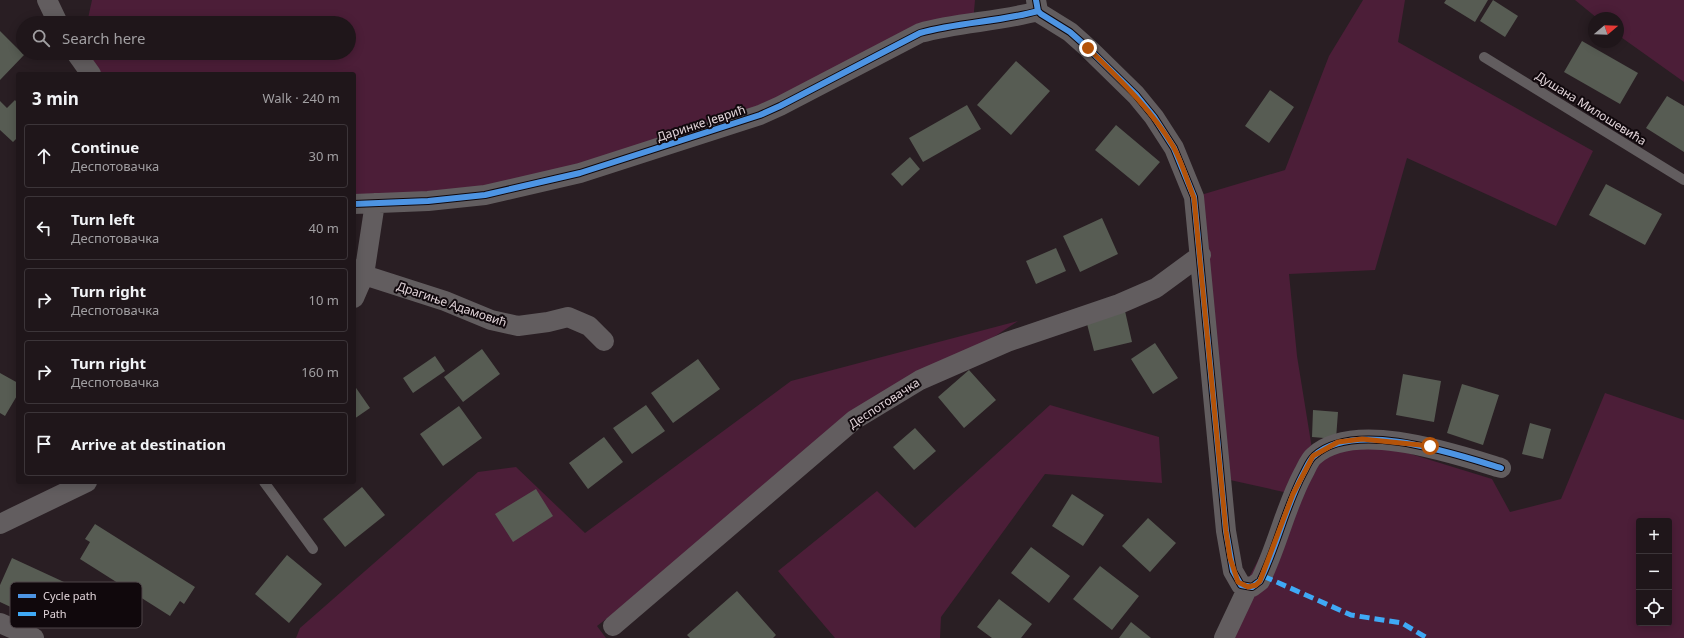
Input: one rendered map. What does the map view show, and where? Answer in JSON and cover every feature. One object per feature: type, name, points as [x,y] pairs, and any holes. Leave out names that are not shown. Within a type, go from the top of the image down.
[{"type":"street","points":[[47,0],[55,16]]},
{"type":"street","points":[[1037,5],[1044,16],[1070,32],[1088,48],[1136,95],[1154,117],[1174,148],[1194,198],[1201,255],[1226,531],[1235,575],[1241,585],[1248,587],[1256,585],[1260,581],[1293,494],[1313,456],[1338,442],[1362,439],[1430,446],[1501,468]]},
{"type":"street","name":"Даринке Јеврић","points":[[356,204],[428,201],[485,195],[580,173],[760,115],[920,33],[936,28],[994,20],[1037,5]]},
{"type":"street","points":[[81,60],[90,72]]},
{"type":"street","points":[[356,288],[376,203]]},
{"type":"street","name":"Деспотовачка","points":[[613,626],[854,420],[920,380],[1007,342],[1119,304],[1156,288],[1201,255]]},
{"type":"street","name":"Драгиње Адамовић","points":[[359,272],[445,301],[490,320],[518,326],[548,322],[568,317],[589,326],[604,341]]},
{"type":"street","points":[[0,524],[83,484]]},
{"type":"street","points":[[1224,638],[1248,587]]},
{"type":"street","points":[[0,623],[10,627]]},
{"type":"street","points":[[11,628],[34,638]]},
{"type":"lane","name":"Душана Милошевића","points":[[1484,57],[1684,180]]},
{"type":"lane","points":[[265,484],[313,549]]},
{"type":"shaded area","points":[[92,0],[975,0],[973,23],[936,28],[780,106],[580,173],[356,204],[356,72],[90,72],[84,60],[356,60],[356,16],[89,16]]},
{"type":"shaded area","points":[[1363,0],[1405,0],[1398,42],[1593,151],[1556,226],[1407,158],[1375,270],[1289,274],[1297,356],[1313,455],[1362,439],[1492,479],[1510,512],[1561,499],[1605,393],[1684,420],[1684,638],[1217,638],[1293,494],[1221,478],[1194,197],[1285,170],[1329,56]]},
{"type":"shaded area","points":[[1575,0],[1684,0],[1684,82],[1624,39],[1624,12],[1590,12]]},
{"type":"shaded area","points":[[1018,321],[836,442],[597,626],[606,638],[296,638],[300,628],[478,472],[516,467],[585,533],[791,381]]},
{"type":"shaded area","points":[[1050,405],[1159,437],[1162,483],[1045,474],[941,617],[940,638],[835,638],[778,571],[877,491],[915,528]]},
{"type":"building","points":[[1446,0],[1488,0],[1475,22],[1444,3]]},
{"type":"building","points":[[1493,0],[1518,16],[1505,37],[1480,21]]},
{"type":"building","points":[[0,31],[16,47],[16,60],[19,60],[0,80]]},
{"type":"building","points":[[1582,41],[1588,44],[1588,48],[1594,48],[1638,73],[1620,104],[1564,72]]},
{"type":"building","points":[[1016,61],[1050,91],[1011,135],[977,105]]},
{"type":"building","points":[[1270,90],[1294,107],[1269,143],[1245,126]]},
{"type":"building","points":[[1667,96],[1684,106],[1684,152],[1646,128]]},
{"type":"building","points":[[15,100],[16,139],[13,142],[0,130],[0,101],[7,108]]},
{"type":"building","points":[[967,105],[981,129],[923,162],[909,138]]},
{"type":"building","points":[[1116,125],[1160,162],[1139,186],[1095,150]]},
{"type":"building","points":[[910,157],[920,169],[902,186],[891,174]]},
{"type":"building","points":[[1606,184],[1662,214],[1645,245],[1589,215]]},
{"type":"building","points":[[1102,218],[1118,254],[1080,272],[1063,236]]},
{"type":"building","points":[[1056,248],[1066,271],[1036,284],[1026,261]]},
{"type":"building","points":[[1125,311],[1132,342],[1094,351],[1086,320]]},
{"type":"building","points":[[1155,343],[1178,378],[1153,394],[1131,359]]},
{"type":"building","points":[[482,349],[500,374],[463,402],[444,377]]},
{"type":"building","points":[[435,356],[445,371],[413,393],[403,378]]},
{"type":"building","points":[[698,359],[720,389],[673,423],[651,393]]},
{"type":"building","points":[[969,370],[996,400],[964,428],[938,397]]},
{"type":"building","points":[[0,373],[16,382],[16,397],[5,416],[0,413]]},
{"type":"building","points":[[1403,374],[1441,381],[1434,422],[1396,415]]},
{"type":"building","points":[[1462,384],[1499,395],[1483,445],[1447,433]]},
{"type":"building","points":[[356,388],[370,408],[356,418]]},
{"type":"building","points":[[646,405],[665,431],[632,454],[613,428]]},
{"type":"building","points":[[459,406],[482,438],[443,466],[420,434]]},
{"type":"building","points":[[1313,410],[1338,412],[1336,439],[1312,437]]},
{"type":"building","points":[[1530,423],[1551,429],[1543,459],[1522,454]]},
{"type":"building","points":[[915,428],[936,451],[914,470],[893,447]]},
{"type":"building","points":[[604,437],[623,462],[588,489],[569,463]]},
{"type":"building","points":[[362,487],[385,515],[345,547],[323,519]]},
{"type":"building","points":[[536,489],[553,516],[513,542],[495,514]]},
{"type":"building","points":[[1072,494],[1104,515],[1083,546],[1052,526]]},
{"type":"building","points":[[1148,518],[1176,543],[1150,572],[1122,546]]},
{"type":"building","points":[[95,524],[195,587],[184,604],[180,601],[170,616],[142,598],[142,582],[116,582],[80,559],[90,542],[85,539]]},
{"type":"building","points":[[1031,547],[1070,576],[1049,603],[1011,573]]},
{"type":"building","points":[[287,555],[322,584],[289,623],[255,594]]},
{"type":"building","points":[[12,558],[64,582],[10,582],[10,607],[0,602],[0,585]]},
{"type":"building","points":[[1100,566],[1139,596],[1112,630],[1073,599]]},
{"type":"building","points":[[737,591],[776,635],[773,638],[690,638],[687,635]]},
{"type":"building","points":[[999,599],[1032,624],[1021,638],[992,638],[977,627]]},
{"type":"building","points":[[1131,622],[1151,638],[1119,638]]},
{"type":"marked path","points":[[1263,576],[1351,615],[1402,623],[1427,638]]},
{"type":"cycle path","points":[[1036,0],[1038,11],[1041,14],[1070,32],[1088,48],[1136,95],[1154,117],[1174,148],[1194,197],[1226,531],[1233,571],[1241,585],[1252,587],[1260,581],[1291,500],[1308,465],[1314,456],[1332,445],[1354,440],[1379,440],[1405,443],[1432,448],[1501,468]]},
{"type":"cycle path","points":[[356,204],[428,201],[485,195],[580,173],[760,115],[920,33],[949,26],[1009,18],[1038,11]]},
{"type":"route","points":[[1088,48],[1136,95],[1154,117],[1174,148],[1194,198],[1201,255],[1226,531],[1230,558],[1238,582],[1241,585],[1252,587],[1260,581],[1263,576],[1293,494],[1313,456],[1338,442],[1362,439],[1430,446]]}]
